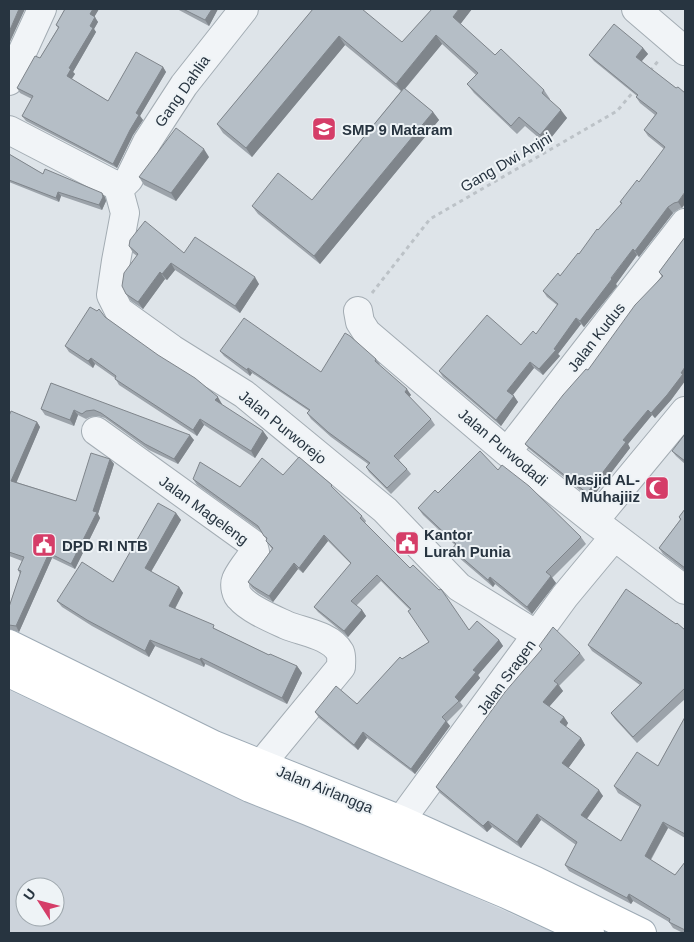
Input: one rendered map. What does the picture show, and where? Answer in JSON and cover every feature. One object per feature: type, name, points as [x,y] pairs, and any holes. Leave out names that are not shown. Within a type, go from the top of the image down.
[{"type":"main road","name":"Jalan Airlangga","points":[[9,644],[214,745],[401,820],[536,881],[642,933]]},
{"type":"main road","name":"Jalan Airlangga","points":[[9,672],[250,788],[506,894],[590,933]]},
{"type":"street","points":[[9,81],[42,9]]},
{"type":"street","name":"Gang Dahlia","points":[[124,183],[184,85],[244,9]]},
{"type":"street","points":[[636,9],[680,47]]},
{"type":"street","points":[[9,130],[124,183]]},
{"type":"street","name":"Jalan Purworejo","points":[[124,183],[125,213],[111,295],[118,311],[172,349],[244,394],[385,510],[459,587],[537,635]]},
{"type":"street","name":"Jalan Kudus","points":[[507,452],[685,223]]},
{"type":"street","name":"Jalan Purwodadi","points":[[358,311],[360,322],[367,333],[507,452],[685,590]]},
{"type":"street","name":"Jalan Sragen","points":[[401,820],[565,596],[604,529],[685,410]]},
{"type":"street","name":"Jalan Mageleng","points":[[96,432],[253,544],[255,552],[235,581],[238,598],[256,610],[286,625],[329,641],[342,655],[341,667],[262,763],[250,788]]},
{"type":"path","points":[[649,73],[680,47]]},
{"type":"path","name":"Gang Dwi Anjni","points":[[358,311],[430,219],[617,111],[636,88]]},
{"type":"shaded area","points":[[9,690],[43,706],[555,933],[9,933]]},
{"type":"building","points":[[9,9],[19,9],[9,32]]},
{"type":"building","points":[[65,9],[93,9],[90,14],[95,17],[90,26],[93,28],[69,68],[71,69],[67,76],[108,101],[136,52],[163,67],[136,113],[139,115],[113,164],[22,116],[33,96],[17,88],[35,56],[40,58],[59,27],[56,25]]},
{"type":"building","points":[[183,9],[212,9],[205,20]]},
{"type":"building","points":[[313,9],[362,9],[402,42],[432,9],[459,9],[453,17],[495,55],[501,49],[544,90],[542,93],[561,110],[540,135],[519,117],[511,126],[467,84],[478,73],[436,35],[396,84],[339,36],[246,148],[217,124]]},
{"type":"building","points":[[614,24],[643,48],[636,57],[685,93],[685,192],[678,202],[668,207],[635,251],[633,249],[580,321],[576,318],[554,349],[556,350],[539,369],[530,362],[507,391],[514,396],[496,420],[439,371],[487,315],[521,345],[533,331],[536,334],[558,304],[543,291],[558,273],[560,276],[579,254],[597,229],[622,203],[620,202],[637,180],[639,182],[665,147],[644,130],[657,113],[589,55]]},
{"type":"building","points":[[404,88],[433,112],[314,256],[252,206],[278,173],[312,200]]},
{"type":"building","points":[[176,128],[204,149],[171,193],[139,177]]},
{"type":"building","points":[[9,154],[43,174],[45,169],[102,193],[103,197],[99,205],[58,192],[56,198],[9,180]]},
{"type":"building","points":[[145,221],[184,253],[195,237],[255,277],[235,306],[171,263],[162,274],[160,272],[138,302],[126,294],[122,286],[124,273],[138,254],[129,246],[130,240]]},
{"type":"building","points":[[685,237],[685,367],[681,373],[683,374],[651,413],[648,410],[623,440],[626,442],[587,493],[525,444],[563,395],[586,369],[588,370],[635,305],[663,276],[659,272]]},
{"type":"building","points":[[90,307],[97,311],[99,309],[105,317],[158,355],[195,378],[218,397],[215,400],[263,431],[251,451],[200,419],[193,430],[115,379],[116,376],[91,358],[88,361],[65,346]]},
{"type":"building","points":[[244,318],[321,372],[345,333],[376,359],[375,361],[407,389],[405,392],[431,419],[394,456],[407,469],[387,488],[366,467],[370,463],[328,432],[307,413],[310,410],[220,351]]},
{"type":"building","points":[[51,383],[190,435],[174,459],[145,444],[94,410],[86,411],[82,414],[74,410],[70,420],[41,409]]},
{"type":"building","points":[[11,411],[37,422],[11,481],[76,501],[91,453],[110,459],[93,511],[97,512],[71,564],[49,553],[16,626],[9,625],[9,607],[21,571],[18,570],[24,557],[9,552],[9,416]]},
{"type":"building","points":[[685,434],[685,461],[672,451]]},
{"type":"building","points":[[480,451],[498,470],[502,465],[529,486],[581,537],[546,572],[551,576],[527,607],[490,577],[488,580],[452,549],[456,544],[418,508],[435,490],[438,493]]},
{"type":"building","points":[[299,457],[332,485],[362,516],[360,518],[410,568],[413,565],[439,590],[441,589],[469,630],[477,621],[499,640],[473,670],[476,672],[455,697],[459,701],[442,717],[446,721],[411,769],[363,732],[354,745],[315,712],[336,686],[357,704],[400,657],[402,659],[429,642],[408,611],[411,609],[377,575],[351,601],[362,610],[344,631],[314,607],[351,563],[324,535],[299,568],[294,563],[269,596],[248,582],[273,548],[266,541],[267,538],[258,526],[193,479],[200,462],[240,487],[262,458],[283,475]]},
{"type":"building","points":[[158,503],[176,513],[145,568],[179,587],[169,606],[214,625],[213,628],[269,655],[297,666],[282,698],[201,658],[200,660],[150,640],[145,651],[87,620],[57,601],[82,562],[113,582]]},
{"type":"building","points":[[685,509],[685,568],[659,548],[681,519],[679,517]]},
{"type":"building","points":[[626,589],[685,630],[685,688],[633,737],[611,713],[642,683],[588,645]]},
{"type":"building","points":[[553,627],[580,653],[554,681],[558,684],[543,702],[564,717],[560,722],[581,738],[562,763],[599,790],[581,815],[621,841],[641,805],[614,786],[637,752],[658,766],[685,717],[685,834],[663,822],[645,856],[675,875],[685,862],[685,930],[669,922],[670,919],[629,894],[627,898],[565,865],[577,842],[537,814],[517,842],[488,821],[483,826],[436,787],[505,692],[542,649],[539,646]]},
{"type":"place","name":"SMP 9 Mataram","points":[[324,129]]},
{"type":"place","name":"Masjid AL- Muhajiiz","points":[[657,488]]},
{"type":"place","name":"Kantor Lurah Punia","points":[[407,543]]},
{"type":"place","name":"DPD RI NTB","points":[[44,545]]}]
